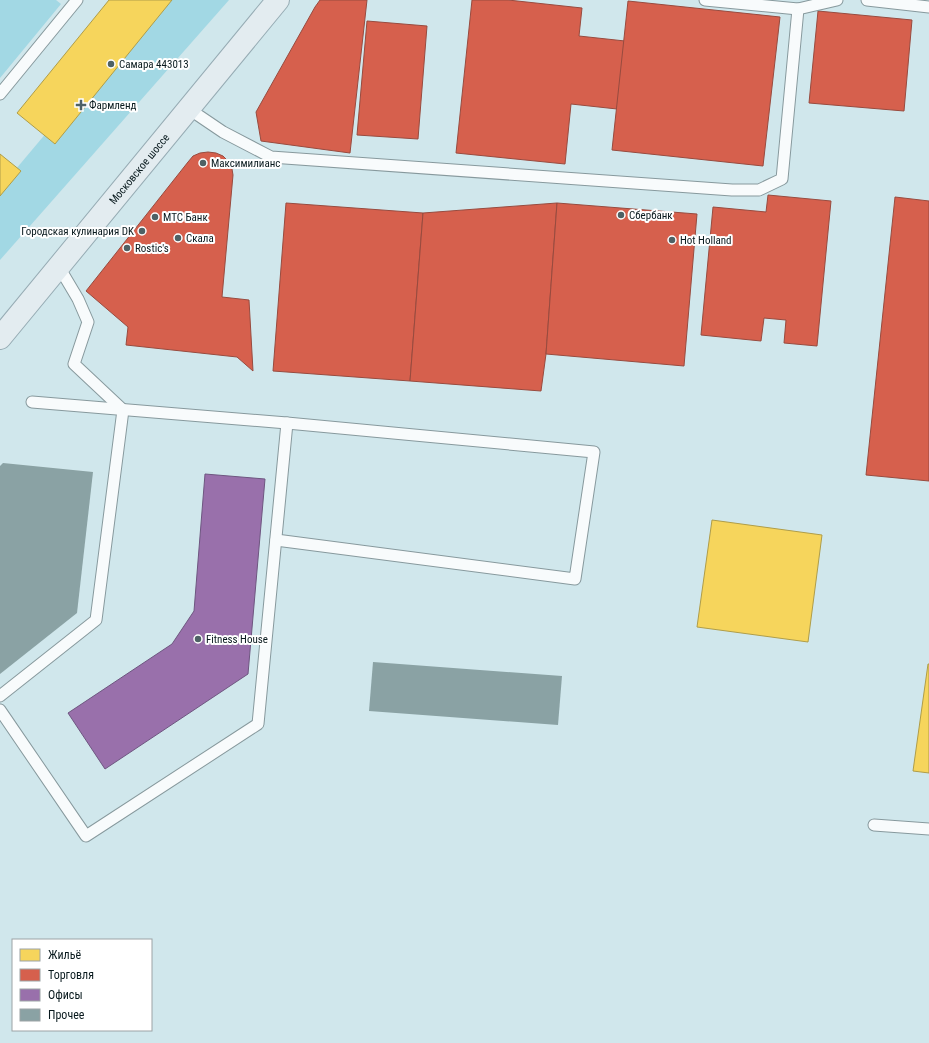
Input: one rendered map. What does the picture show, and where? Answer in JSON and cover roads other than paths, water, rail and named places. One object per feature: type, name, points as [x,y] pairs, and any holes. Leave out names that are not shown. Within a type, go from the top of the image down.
[{"type":"main road","name":"Московское шоссе","points":[[3,327],[59,267],[278,0]]},
{"type":"lane","points":[[0,94],[77,0]]},
{"type":"lane","points":[[705,0],[798,9],[837,0]]},
{"type":"lane","points":[[867,0],[929,7]]},
{"type":"lane","points":[[189,109],[223,132],[271,157],[724,189],[759,190],[782,180],[798,9]]},
{"type":"lane","points":[[59,267],[78,299],[88,322],[74,364],[123,410]]},
{"type":"lane","points":[[32,402],[287,423],[594,452],[575,579],[276,540]]},
{"type":"lane","points":[[0,696],[96,620],[123,410]]},
{"type":"lane","points":[[0,710],[86,836],[258,724],[287,423]]},
{"type":"lane","points":[[874,825],[929,829]]},
{"type":"place","name":"Самара 443013","points":[[111,64]]},
{"type":"place","name":"Фармленд","points":[[81,105]]},
{"type":"place","name":"Максимилианс","points":[[203,163]]},
{"type":"place","name":"Сбербанк","points":[[621,215]]},
{"type":"place","name":"МТС Банк","points":[[155,217]]},
{"type":"place","name":"Городская кулинария DK","points":[[142,231]]},
{"type":"place","name":"Скала","points":[[178,238]]},
{"type":"place","name":"Hot Holland","points":[[672,240]]},
{"type":"place","name":"Rostic's","points":[[127,248]]},
{"type":"place","name":"Fitness House","points":[[198,639]]}]
